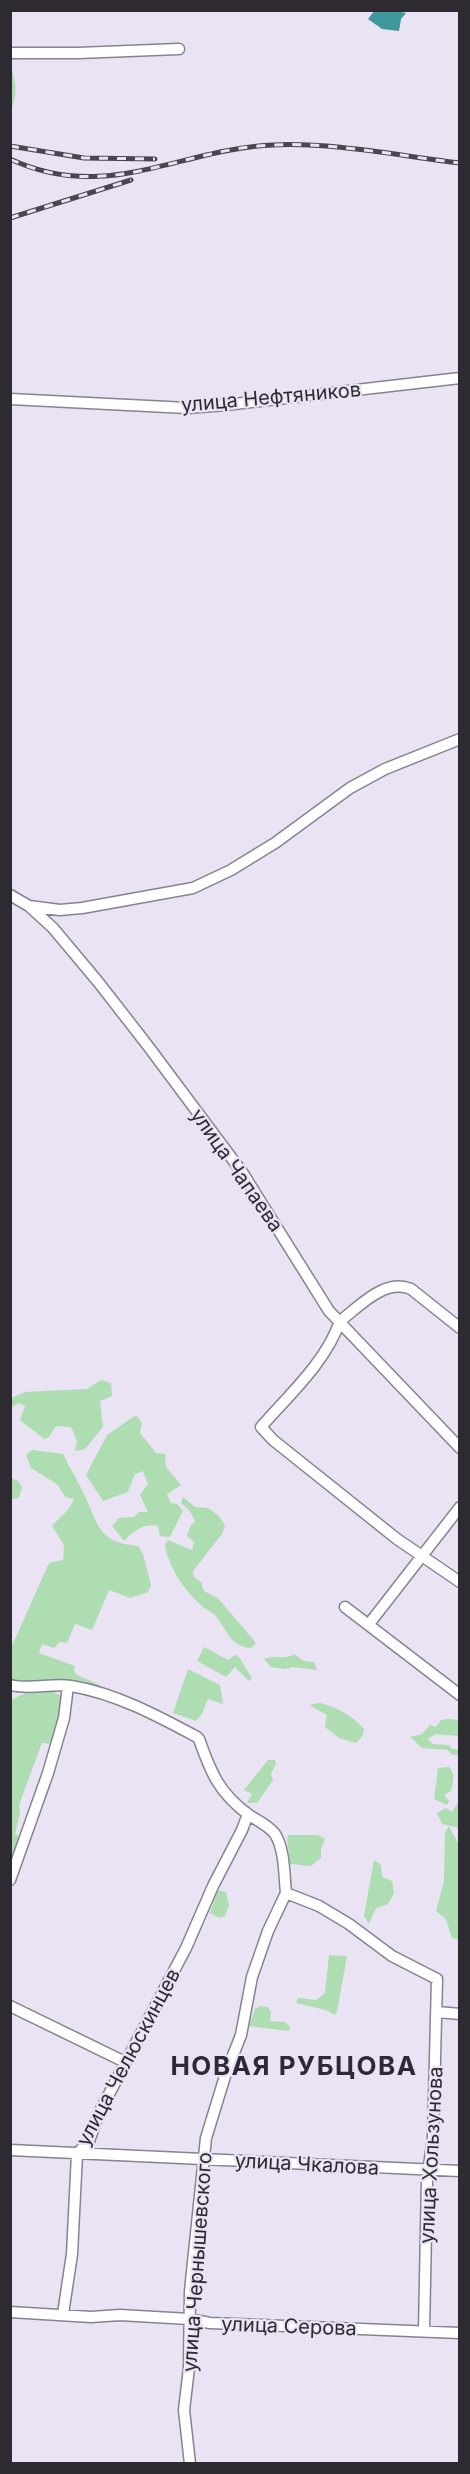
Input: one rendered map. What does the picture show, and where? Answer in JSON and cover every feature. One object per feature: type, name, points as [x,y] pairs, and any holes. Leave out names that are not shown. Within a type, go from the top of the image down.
[{"type":"street","points":[[10,53],[179,49]]},
{"type":"street","name":"улица Нефтяников","points":[[10,399],[197,407],[459,378]]},
{"type":"street","points":[[29,906],[60,910],[82,908],[193,888],[231,870],[275,843],[350,788],[385,770],[459,739]]},
{"type":"street","name":"улица Чапаева","points":[[10,895],[29,906],[52,928],[99,982],[242,1172],[329,1311],[459,1448]]},
{"type":"street","points":[[459,1328],[411,1289],[404,1286],[387,1288],[340,1322],[336,1333],[313,1368],[261,1427],[273,1440],[397,1539],[459,1582]]},
{"type":"street","points":[[369,1624],[459,1507]]},
{"type":"street","points":[[345,1607],[459,1695]]},
{"type":"street","points":[[10,1685],[27,1688],[68,1686],[101,1692],[199,1739],[212,1776],[220,1787],[248,1814],[270,1829],[280,1846],[286,1893]]},
{"type":"street","points":[[10,1880],[58,1740],[64,1719],[68,1686]]},
{"type":"street","name":"улица Челюскинцев","points":[[63,2314],[72,2254],[77,2154],[89,2141],[99,2113],[186,1947],[248,1814]]},
{"type":"street","name":"улица Хользунова","points":[[286,1893],[320,1906],[392,1956],[437,1979],[438,2012],[433,2138],[428,2169],[424,2331]]},
{"type":"street","name":"улица Чернышевского","points":[[190,2463],[184,2410],[189,2368],[189,2319],[206,2138],[226,2073],[241,2035],[252,1977],[268,1931],[286,1893]]},
{"type":"street","points":[[10,2006],[125,2062]]},
{"type":"street","points":[[438,2012],[459,2014]]},
{"type":"street","name":"улица Чкалова","points":[[10,2150],[459,2170]]},
{"type":"street","name":"улица Серова","points":[[10,2312],[92,2317],[120,2314],[189,2319],[210,2324],[459,2333]]},
{"type":"shaded area","points":[[375,10],[406,13],[401,19],[399,31],[382,29],[368,19]]},
{"type":"shaded area","points":[[11,69],[16,90],[11,110]]},
{"type":"shaded area","points":[[101,1380],[111,1383],[112,1396],[100,1401],[103,1427],[85,1449],[75,1451],[77,1441],[71,1427],[56,1426],[49,1437],[44,1439],[20,1420],[25,1406],[18,1403],[11,1408],[11,1398],[25,1392],[87,1389]]},
{"type":"shaded area","points":[[136,1415],[142,1423],[140,1433],[156,1453],[165,1454],[166,1467],[181,1485],[167,1494],[171,1503],[177,1504],[183,1511],[170,1537],[160,1536],[158,1526],[153,1525],[135,1531],[124,1541],[112,1526],[119,1518],[134,1517],[139,1512],[148,1512],[140,1495],[148,1484],[143,1471],[135,1474],[128,1492],[103,1501],[86,1475],[107,1435]]},
{"type":"shaded area","points":[[32,1450],[63,1454],[101,1530],[114,1540],[138,1546],[143,1554],[151,1585],[148,1592],[130,1598],[109,1590],[92,1630],[75,1624],[67,1643],[60,1642],[54,1648],[42,1644],[39,1653],[75,1666],[74,1671],[77,1675],[100,1685],[98,1688],[62,1679],[28,1685],[22,1680],[17,1684],[11,1682],[11,1648],[49,1563],[63,1560],[64,1545],[52,1526],[67,1511],[74,1499],[65,1497],[58,1485],[31,1468],[26,1455]]},
{"type":"shaded area","points":[[11,1478],[18,1481],[22,1487],[19,1498],[11,1499]]},
{"type":"shaded area","points":[[183,1497],[195,1507],[208,1508],[218,1515],[225,1525],[222,1534],[193,1571],[194,1577],[201,1582],[204,1591],[218,1598],[256,1643],[251,1648],[233,1641],[215,1615],[190,1594],[170,1563],[165,1545],[168,1540],[192,1550],[194,1542],[187,1536],[191,1525],[195,1522],[190,1511],[181,1503]]},
{"type":"shaded area","points":[[204,1647],[228,1660],[235,1655],[239,1657],[252,1678],[249,1681],[235,1667],[226,1677],[197,1661]]},
{"type":"shaded area","points":[[294,1654],[304,1661],[314,1662],[317,1670],[271,1667],[264,1659],[286,1657]]},
{"type":"shaded area","points":[[188,1669],[220,1685],[223,1704],[208,1699],[202,1714],[196,1721],[173,1713]]},
{"type":"shaded area","points":[[50,1690],[63,1697],[54,1744],[42,1743],[19,1805],[20,1812],[15,1834],[20,1837],[11,1870],[11,1700],[29,1691]]},
{"type":"shaded area","points":[[320,1703],[344,1713],[364,1729],[363,1735],[356,1743],[339,1738],[325,1727],[327,1715],[309,1705]]},
{"type":"shaded area","points":[[441,1720],[459,1720],[459,1736],[436,1734],[428,1739],[433,1744],[448,1745],[453,1749],[459,1749],[459,1756],[451,1754],[448,1750],[422,1748],[410,1737],[422,1734],[430,1725],[436,1727]]},
{"type":"shaded area","points":[[268,1760],[275,1760],[276,1763],[271,1774],[273,1780],[257,1803],[247,1803],[252,1794],[244,1790]]},
{"type":"shaded area","points":[[449,1767],[453,1772],[453,1778],[451,1791],[444,1795],[449,1801],[447,1805],[434,1799],[438,1768]]},
{"type":"shaded area","points":[[459,1796],[459,1828],[442,1824],[437,1813],[446,1808],[452,1812],[458,1803]]},
{"type":"shaded area","points":[[449,1826],[459,1845],[459,1940],[452,1938],[446,1919],[436,1911],[444,1881],[445,1833]]},
{"type":"shaded area","points":[[288,1835],[318,1835],[325,1839],[321,1849],[321,1858],[311,1866],[290,1864]]},
{"type":"shaded area","points":[[374,1860],[381,1865],[382,1877],[392,1881],[394,1893],[388,1904],[376,1908],[369,1924],[364,1916]]},
{"type":"shaded area","points":[[218,1890],[226,1892],[229,1905],[225,1916],[220,1918],[210,1913]]},
{"type":"shaded area","points":[[329,1955],[347,1956],[335,2015],[326,2010],[296,2003],[298,1998],[316,2000],[325,1993]]},
{"type":"shaded area","points":[[260,2006],[268,2007],[271,2012],[270,2021],[285,2022],[290,2027],[289,2031],[249,2026],[255,2009]]},
{"type":"railway","points":[[10,159],[45,171],[79,176],[111,175],[238,149],[296,145],[342,148],[460,163]]},
{"type":"railway","points":[[10,146],[84,158],[155,159]]},
{"type":"railway","points":[[10,218],[131,180]]},
{"type":"district","name":"НОВАЯ РУБЦОВА","points":[[294,2066]]}]
